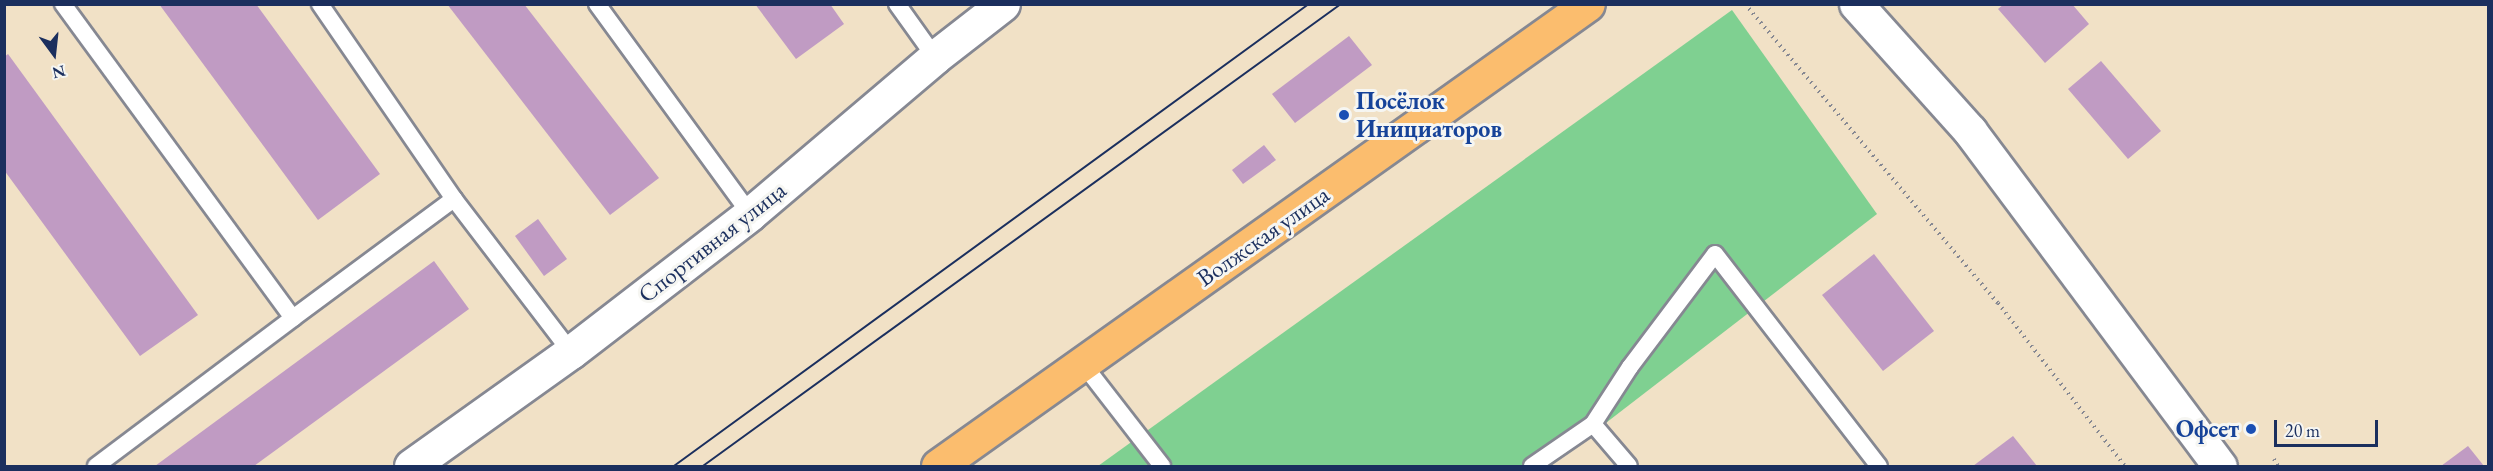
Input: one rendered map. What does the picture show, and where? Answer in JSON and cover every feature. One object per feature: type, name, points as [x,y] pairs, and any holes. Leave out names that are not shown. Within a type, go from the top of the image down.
[{"type":"main road","name":"Волжская улица","points":[[938,466],[1587,4]]},
{"type":"street","name":"Спортивная улица","points":[[411,466],[571,352],[750,214],[935,57],[1003,4]]},
{"type":"street","points":[[1856,4],[1970,131],[2220,466]]},
{"type":"lane","points":[[63,4],[293,318]]},
{"type":"lane","points":[[320,4],[454,199],[571,352]]},
{"type":"lane","points":[[597,4],[750,214]]},
{"type":"lane","points":[[897,4],[935,57]]},
{"type":"lane","points":[[96,466],[454,199]]},
{"type":"lane","points":[[1532,466],[1593,424],[1630,367],[1715,254],[1879,466]]},
{"type":"lane","points":[[1083,364],[1162,466]]},
{"type":"lane","points":[[1593,424],[1629,466]]},
{"type":"path","points":[[1744,4],[1998,303],[2126,466]]},
{"type":"path","points":[[2274,459],[2278,466]]},
{"type":"green space","points":[[1732,10],[1877,214],[1550,466],[1098,466]]},
{"type":"building","points":[[159,4],[256,4],[380,174],[318,220]]},
{"type":"building","points":[[447,4],[524,4],[659,178],[610,215]]},
{"type":"building","points":[[755,4],[830,4],[844,24],[796,59]]},
{"type":"building","points":[[2004,4],[2072,4],[2089,24],[2045,63],[1998,9]]},
{"type":"building","points":[[1349,36],[1372,65],[1295,123],[1272,94]]},
{"type":"building","points":[[8,54],[198,315],[140,356],[4,170],[4,57]]},
{"type":"building","points":[[2101,61],[2161,131],[2128,159],[2068,89]]},
{"type":"building","points":[[1264,145],[1276,160],[1243,184],[1232,170]]},
{"type":"building","points":[[538,219],[567,259],[544,276],[515,236]]},
{"type":"building","points":[[1874,254],[1934,331],[1883,371],[1822,295]]},
{"type":"building","points":[[434,261],[469,309],[254,466],[155,466]]},
{"type":"building","points":[[2013,436],[2037,466],[1973,466]]},
{"type":"building","points":[[2468,446],[2484,466],[2441,466]]},
{"type":"tram line","points":[[674,466],[1309,4]]},
{"type":"tram line","points":[[703,466],[1341,4]]},
{"type":"place","name":"Посёлок Инициаторов","points":[[1344,115]]},
{"type":"place","name":"Офсет","points":[[2251,429]]}]
